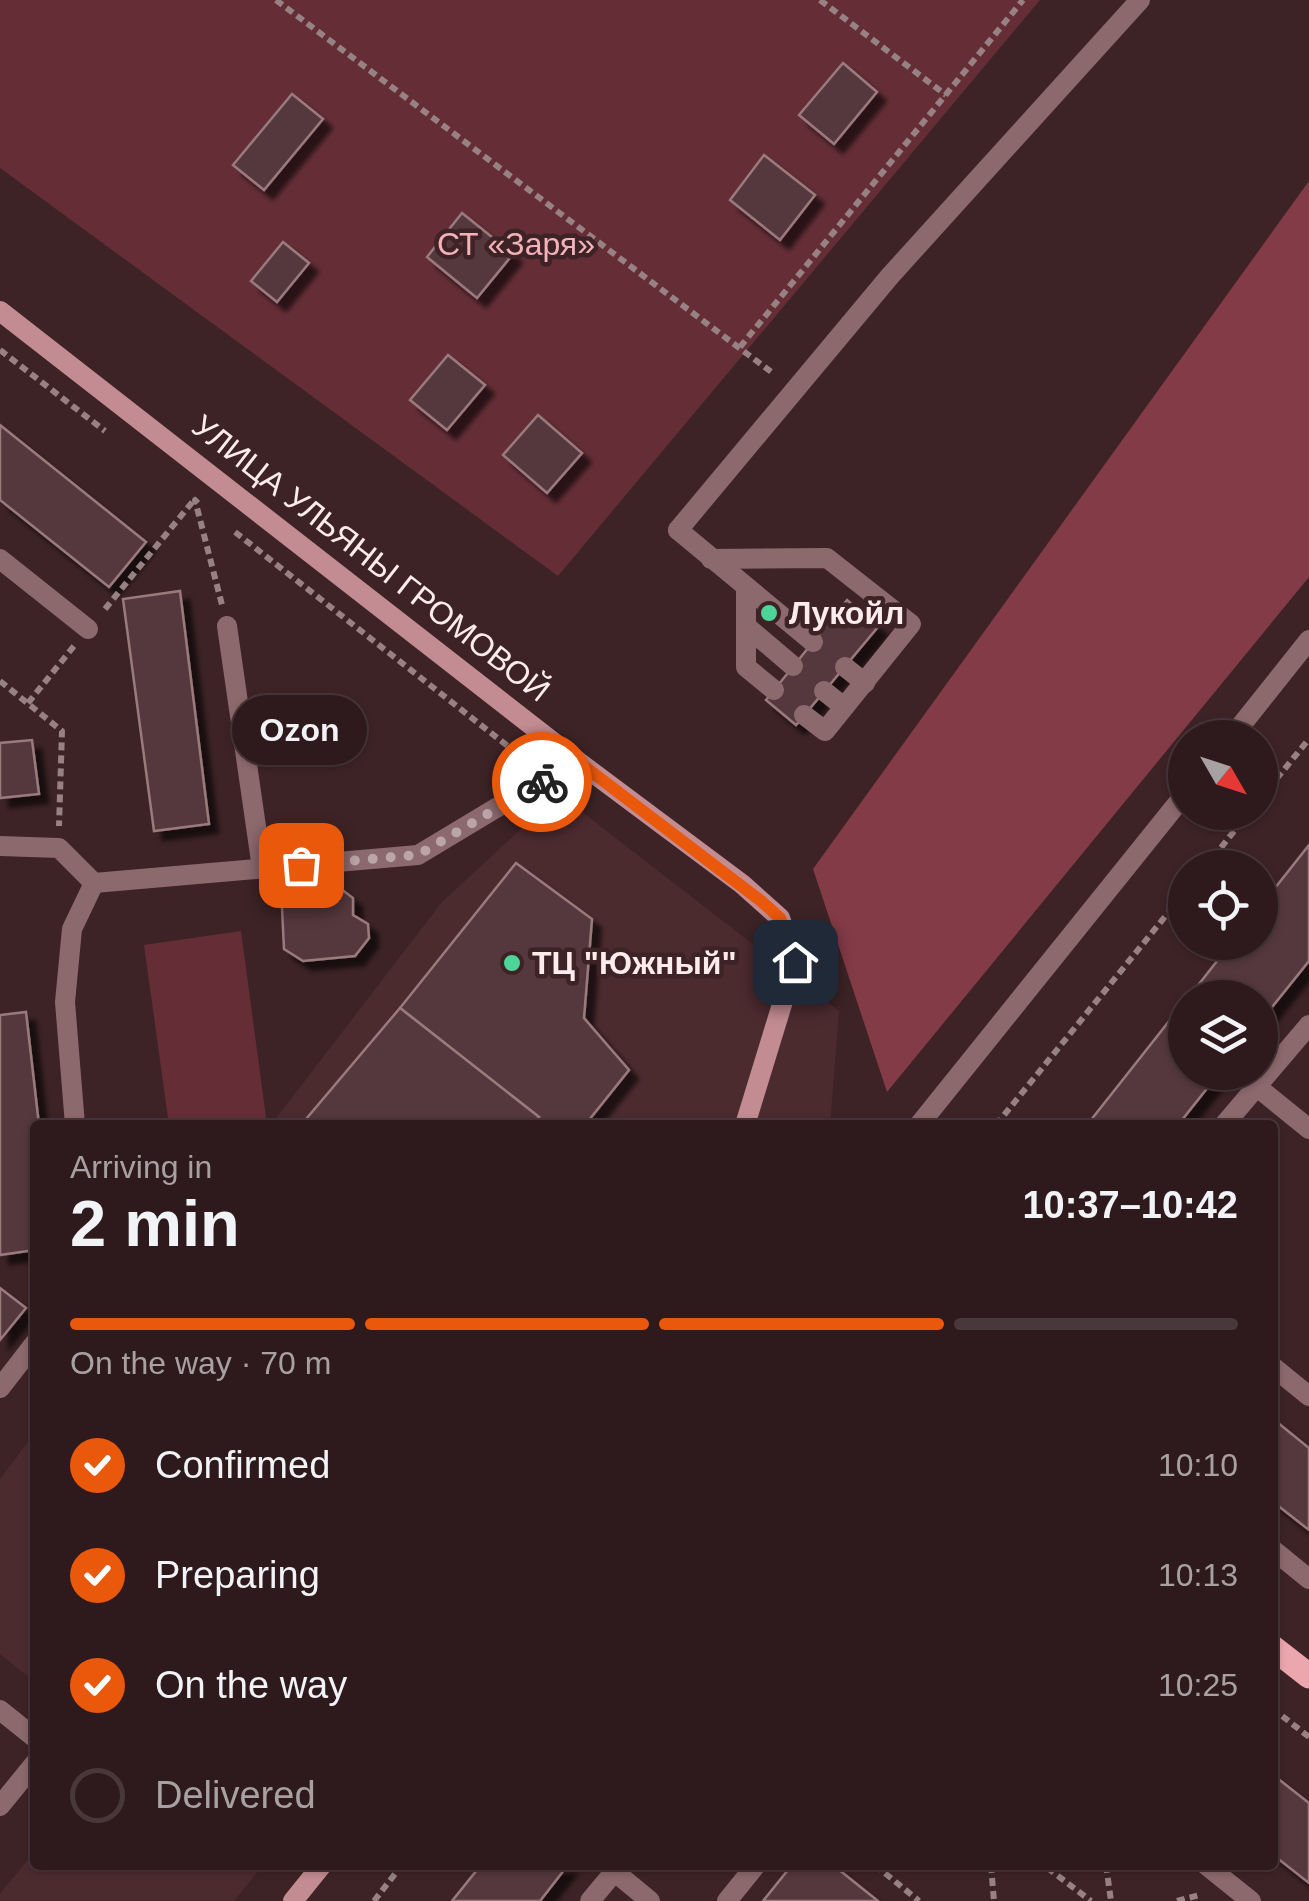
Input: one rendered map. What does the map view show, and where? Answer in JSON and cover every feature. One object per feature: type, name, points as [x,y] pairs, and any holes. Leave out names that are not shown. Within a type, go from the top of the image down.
[{"type":"main road","name":"УЛИЦА УЛЬЯНЫ ГРОМОВОЙ","points":[[0,312],[576,760],[742,884],[780,918],[795,962],[751,1120]]},
{"type":"main road","points":[[1278,1653],[1309,1676]]},
{"type":"main road","points":[[293,1901],[318,1870]]},
{"type":"street","points":[[813,642],[678,530],[890,276],[1140,0]]},
{"type":"street","points":[[0,558],[88,629]]},
{"type":"street","points":[[711,559],[827,558],[911,624],[825,731],[804,715]]},
{"type":"street","points":[[746,587],[746,667],[774,690]]},
{"type":"street","points":[[228,626],[262,868]]},
{"type":"street","points":[[747,627],[793,666]]},
{"type":"street","points":[[1245,720],[1309,640]]},
{"type":"street","points":[[845,667],[865,682]]},
{"type":"street","points":[[824,691],[844,707]]},
{"type":"street","points":[[0,846],[58,848],[94,883],[418,855],[576,760]]},
{"type":"street","points":[[923,1120],[1168,815]]},
{"type":"street","points":[[76,1120],[64,1002],[72,929],[94,883]]},
{"type":"street","points":[[1278,1061],[1309,1025]]},
{"type":"street","points":[[1228,1120],[1253,1090]]},
{"type":"street","points":[[1261,1090],[1309,1128]]},
{"type":"street","points":[[0,1388],[30,1349]]},
{"type":"street","points":[[1278,1371],[1309,1396]]},
{"type":"street","points":[[1278,1555],[1309,1579]]},
{"type":"street","points":[[0,1710],[30,1734]]},
{"type":"street","points":[[0,1806],[30,1769]]},
{"type":"street","points":[[590,1901],[615,1870]]},
{"type":"street","points":[[619,1870],[650,1901]]},
{"type":"street","points":[[726,1901],[752,1870]]},
{"type":"street","points":[[1212,1870],[1251,1901]]},
{"type":"path","points":[[276,0],[795,390]]},
{"type":"path","points":[[820,0],[946,95]]},
{"type":"path","points":[[740,347],[1023,0]]},
{"type":"path","points":[[0,350],[120,442]]},
{"type":"path","points":[[180,489],[210,512]]},
{"type":"path","points":[[195,500],[228,626]]},
{"type":"path","points":[[28,703],[195,500]]},
{"type":"path","points":[[225,524],[498,741],[550,777]]},
{"type":"path","points":[[0,681],[62,731],[58,848]]},
{"type":"path","points":[[1278,777],[1309,738]]},
{"type":"path","points":[[1218,850],[1235,830]]},
{"type":"path","points":[[1000,1120],[1168,913]]},
{"type":"path","points":[[1278,1713],[1309,1738]]},
{"type":"path","points":[[374,1901],[398,1870]]},
{"type":"path","points":[[881,1870],[919,1901]]},
{"type":"path","points":[[991,1870],[994,1901]]},
{"type":"path","points":[[1050,1870],[1091,1901]]},
{"type":"path","points":[[1107,1870],[1110,1901]]},
{"type":"shaded area","points":[[1309,181],[1309,577],[1192,720],[1168,720],[1168,749],[887,1092],[813,869]]},
{"type":"shaded area","points":[[559,794],[839,1011],[830,1120],[275,1120],[442,902]]},
{"type":"shaded area","points":[[30,1440],[30,1678],[0,1654],[0,1479]]},
{"type":"shaded area","points":[[30,1857],[30,1870],[259,1870],[234,1901],[0,1901],[0,1894]]},
{"type":"green space","name":"СТ «Заря»","points":[[0,0],[1040,0],[558,576],[0,168]]},
{"type":"green space","points":[[241,931],[266,1120],[168,1120],[144,945]]},
{"type":"building","points":[[843,63],[877,92],[834,144],[799,115]]},
{"type":"building","points":[[292,94],[323,119],[264,190],[233,165]]},
{"type":"building","points":[[764,155],[815,195],[780,240],[730,200]]},
{"type":"building","points":[[462,213],[513,254],[477,298],[427,257]]},
{"type":"building","points":[[283,242],[309,263],[277,302],[251,281]]},
{"type":"building","points":[[448,355],[485,385],[447,430],[410,400]]},
{"type":"building","points":[[538,415],[582,453],[547,493],[503,455]]},
{"type":"building","points":[[0,425],[146,542],[109,587],[0,500]]},
{"type":"building","points":[[180,591],[209,824],[154,831],[123,599]]},
{"type":"building","points":[[847,600],[878,627],[796,725],[766,700]]},
{"type":"building","points":[[32,740],[39,794],[0,798],[0,743]]},
{"type":"building","points":[[1309,845],[1309,961],[1278,1000],[1278,980],[1202,980],[1218,960],[1278,960],[1278,884]]},
{"type":"building","name":"ТЦ \"Южный\"","points":[[516,863],[592,919],[584,1018],[629,1070],[589,1120],[537,1120],[539,1117],[400,1008]]},
{"type":"building","points":[[336,885],[353,898],[353,915],[368,924],[369,938],[355,956],[303,961],[284,949],[281,887]]},
{"type":"building","points":[[400,1008],[539,1117],[537,1120],[305,1120]]},
{"type":"building","points":[[26,1012],[38,1120],[30,1120],[30,1251],[0,1255],[0,1015]]},
{"type":"building","points":[[1168,1023],[1168,1090],[1206,1090],[1182,1120],[1091,1120]]},
{"type":"building","points":[[0,1288],[26,1308],[0,1340]]},
{"type":"building","points":[[1278,1423],[1309,1448],[1309,1530],[1278,1506]]},
{"type":"building","points":[[1278,1779],[1309,1803],[1309,1883],[1278,1859]]},
{"type":"building","points":[[477,1870],[564,1870],[540,1901],[452,1901]]},
{"type":"building","points":[[788,1870],[839,1870],[878,1901],[763,1901]]},
{"type":"way so far","points":[[301,865],[418,855],[542,782]]},
{"type":"place","name":"Лукойл","points":[[769,613]]},
{"type":"place","name":"Ozon","points":[[301,865]]},
{"type":"place","name":"ТЦ \"Южный\"","points":[[512,963]]},
{"type":"route","points":[[542,782],[576,760],[742,884],[780,918],[795,962]]}]
